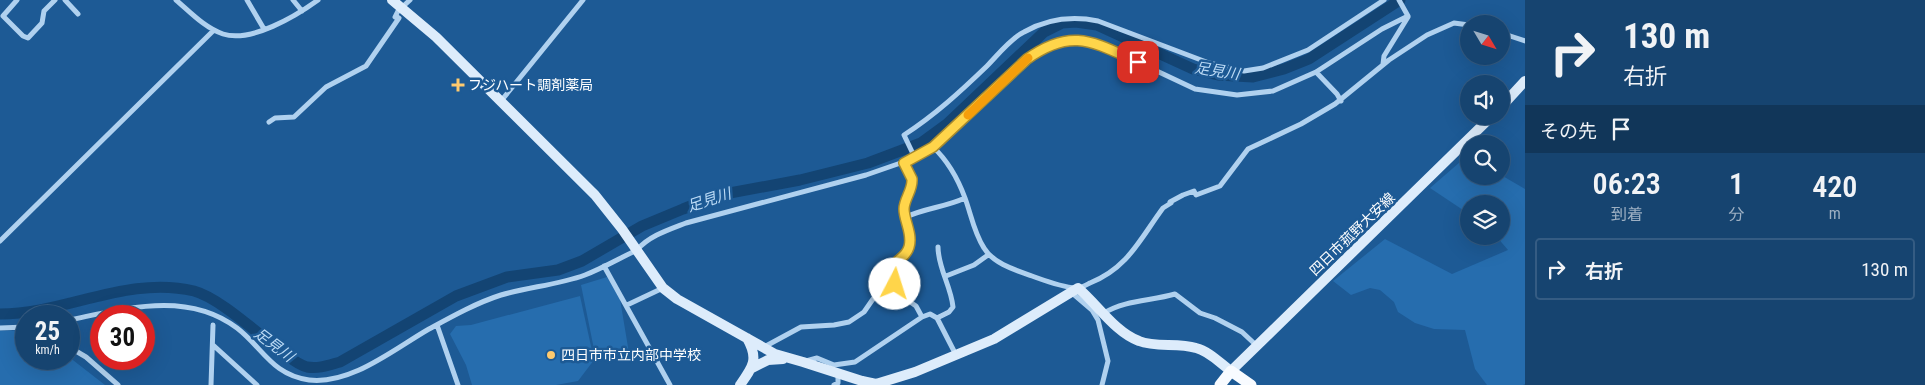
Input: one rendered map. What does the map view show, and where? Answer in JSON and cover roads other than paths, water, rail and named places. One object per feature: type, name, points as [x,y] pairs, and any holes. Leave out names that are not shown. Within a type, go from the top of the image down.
[{"type":"main road","points":[[1220,385],[1232,371],[1250,385]]},
{"type":"street","points":[[17,0],[3,16],[23,36],[28,38],[42,23],[44,12],[55,0]]},
{"type":"street","points":[[65,0],[78,14]]},
{"type":"street","points":[[176,0],[214,30],[237,36],[249,35],[264,29],[302,11],[318,0]]},
{"type":"street","points":[[247,0],[264,29]]},
{"type":"street","points":[[293,0],[302,11]]},
{"type":"street","points":[[392,0],[436,37],[595,195],[622,229],[663,288],[677,299],[774,354],[835,370],[861,383],[876,384],[915,372],[994,339],[1074,290],[1110,274],[1128,259],[1163,208],[1171,203],[1171,200],[1194,191],[1196,196],[1220,186],[1248,150],[1301,124],[1341,100],[1383,64],[1427,36],[1454,23],[1460,24]]},
{"type":"street","points":[[270,122],[275,118],[294,117],[326,87],[366,66],[397,17],[401,7],[410,0]]},
{"type":"street","points":[[501,101],[583,0]]},
{"type":"street","points":[[915,157],[904,135],[924,122],[958,93],[1022,32],[1044,22],[1081,18],[1098,21],[1209,63],[1244,71],[1263,68],[1308,50],[1384,0]]},
{"type":"street","points":[[1399,0],[1408,16]]},
{"type":"street","points":[[1383,64],[1384,56],[1408,16]]},
{"type":"street","points":[[80,318],[145,306],[177,305],[195,308],[225,321],[237,329],[274,366],[285,373],[311,381],[328,380],[366,368],[437,325],[473,306],[499,296],[550,285],[584,275],[636,249],[658,235],[686,223],[904,163],[933,147],[1027,59],[1043,48],[1060,42],[1084,40],[1110,49],[1195,88],[1218,93],[1247,95],[1273,91],[1316,72],[1382,29],[1408,16]]},
{"type":"street","points":[[0,241],[214,30]]},
{"type":"street","points":[[1510,36],[1525,42]]},
{"type":"street","points":[[1316,72],[1341,100]]},
{"type":"street","points":[[1510,98],[1525,82]]},
{"type":"street","name":"四日市菰野大安線","points":[[1232,371],[1483,125]]},
{"type":"street","points":[[933,147],[942,155],[952,170],[965,198],[980,242],[988,255],[1021,272],[1074,290],[1104,313],[1126,334],[1138,341],[1147,344],[1198,348],[1232,371]]},
{"type":"street","points":[[904,163],[912,179],[904,205],[910,238],[908,249],[896,262],[892,271],[900,295],[916,306],[922,317]]},
{"type":"street","points":[[906,217],[954,204],[965,198]]},
{"type":"street","points":[[937,318],[949,312],[953,307],[946,276],[938,256],[938,247]]},
{"type":"street","points":[[946,276],[974,265],[988,255]]},
{"type":"street","points":[[604,266],[670,385]]},
{"type":"street","points":[[627,305],[663,288]]},
{"type":"street","points":[[763,348],[801,327],[849,322],[864,312],[873,299],[898,289]]},
{"type":"street","points":[[1074,290],[1092,310],[1098,320],[1108,361],[1102,385]]},
{"type":"street","points":[[1104,313],[1124,304],[1175,294],[1200,313],[1215,318],[1242,332],[1258,346]]},
{"type":"street","points":[[835,370],[860,360],[922,317],[932,314],[937,318],[956,355]]},
{"type":"street","points":[[211,385],[213,324]]},
{"type":"street","points":[[437,325],[458,385]]},
{"type":"street","points":[[0,328],[15,327]]},
{"type":"street","points":[[740,385],[752,368],[754,354],[746,337]]},
{"type":"street","points":[[213,345],[251,383],[257,385]]},
{"type":"street","points":[[80,352],[118,385]]},
{"type":"street","points":[[752,368],[768,360],[791,359]]},
{"type":"street","points":[[834,385],[838,383],[835,370]]},
{"type":"waterway","name":"足見川","points":[[0,314],[48,308],[121,291],[145,288],[169,287],[194,291],[227,309],[297,363],[307,367],[324,366],[340,362],[456,296],[507,277],[558,270],[582,261],[642,226],[719,195],[800,180],[868,163],[921,143],[947,124],[1044,32],[1062,23],[1076,22],[1097,25],[1193,69],[1218,75],[1253,77],[1284,69],[1309,59],[1400,0]]},
{"type":"place","name":"フジハート調剤薬局","points":[[458,85]]},
{"type":"place","name":"四日市市立内部中学校","points":[[551,355]]}]
